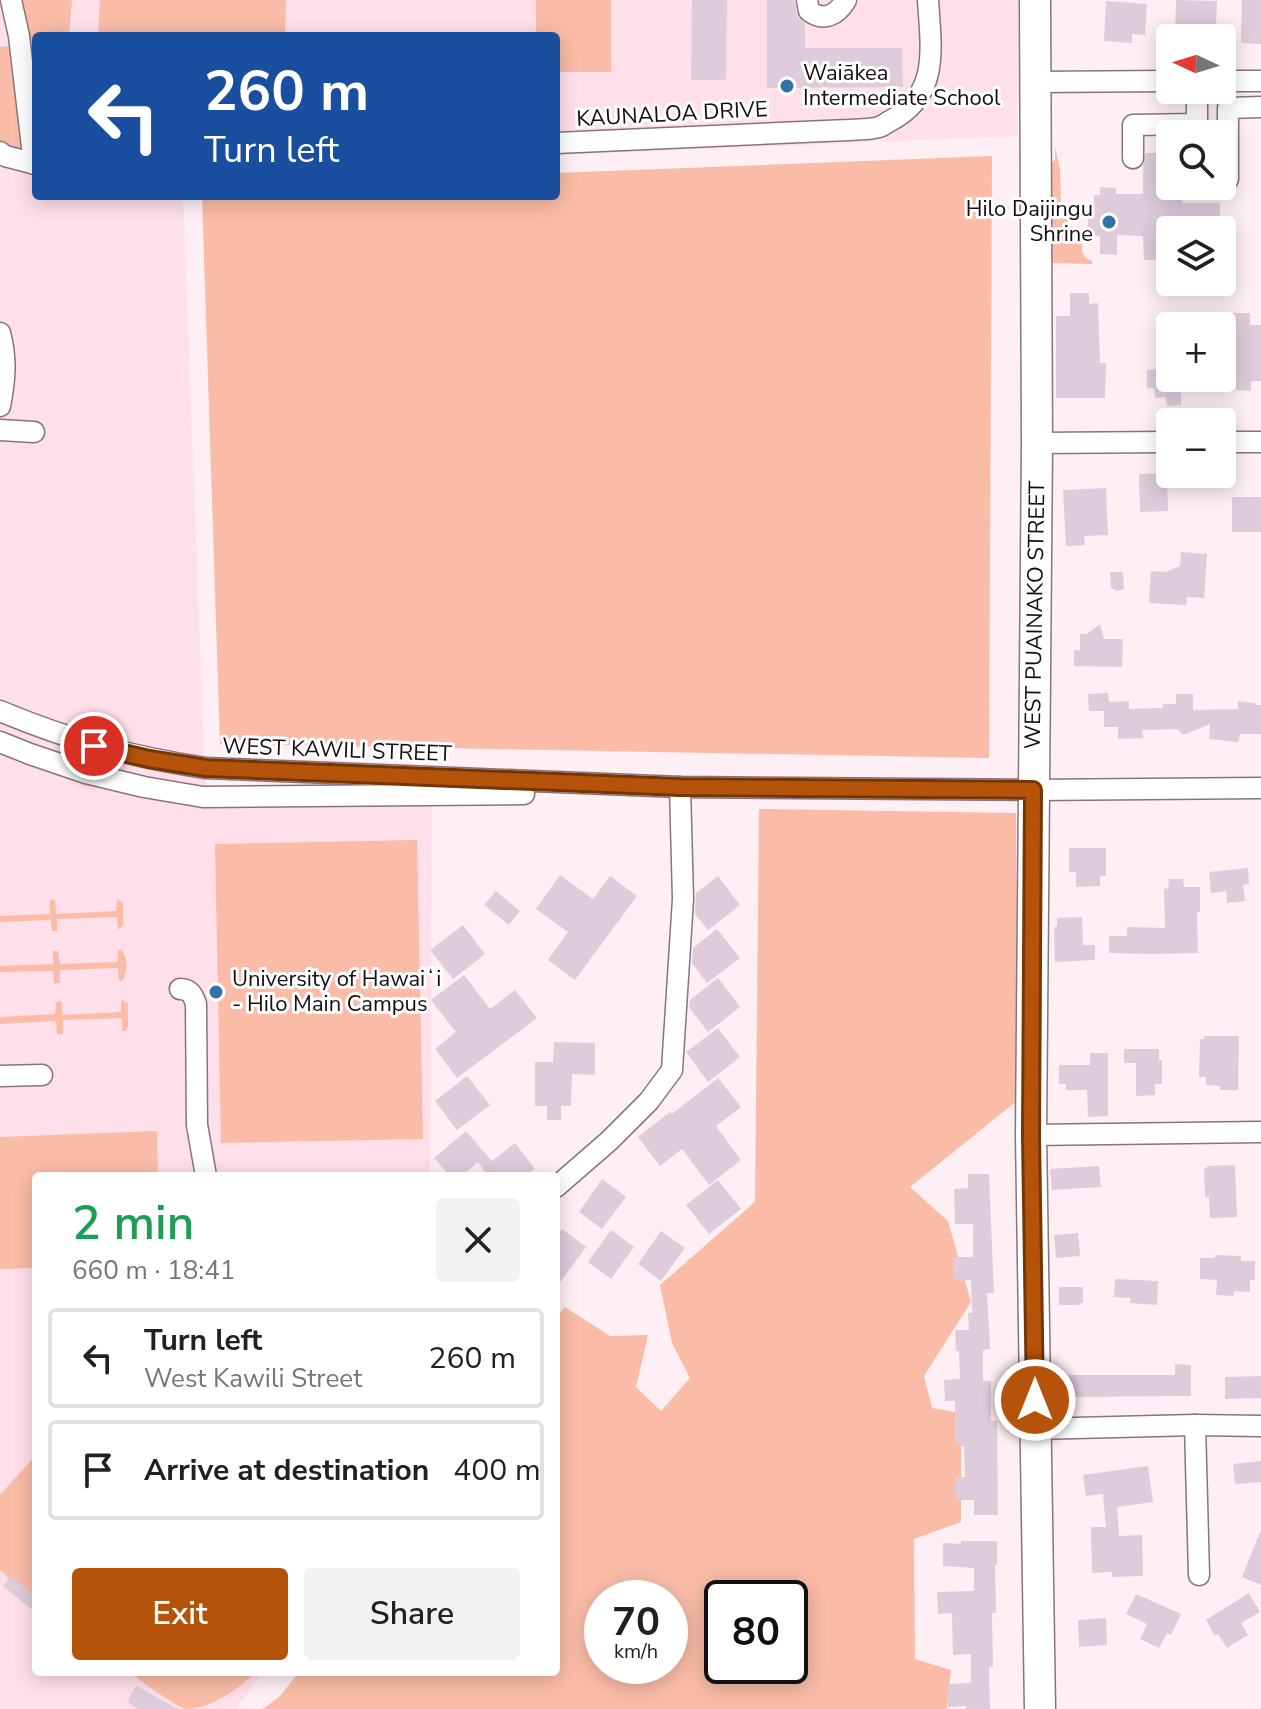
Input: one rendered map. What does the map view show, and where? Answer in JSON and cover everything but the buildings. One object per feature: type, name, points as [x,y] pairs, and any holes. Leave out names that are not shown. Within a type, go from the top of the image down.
[{"type":"highway","name":"WEST PUAINAKO STREET","points":[[1035,0],[1037,443],[1031,1135],[1040,1709]]},
{"type":"street","points":[[11,0],[19,36],[32,140]]},
{"type":"street","points":[[807,0],[809,11],[823,17],[833,15],[846,0]]},
{"type":"street","name":"KAUNALOA DRIVE","points":[[560,143],[879,127],[905,113],[922,94],[929,69],[931,41],[928,0]]},
{"type":"street","points":[[1036,82],[1156,81]]},
{"type":"street","points":[[1236,81],[1261,81]]},
{"type":"street","points":[[1228,120],[1228,108],[1261,107]]},
{"type":"street","points":[[1133,158],[1133,125],[1156,126]]},
{"type":"street","points":[[0,152],[32,163]]},
{"type":"street","points":[[0,333],[6,370],[0,406]]},
{"type":"street","points":[[0,430],[34,432]]},
{"type":"street","points":[[1037,443],[1156,442]]},
{"type":"street","points":[[1236,442],[1261,442]]},
{"type":"street","name":"WEST KAWILI STREET","points":[[2,718],[94,746],[206,768],[680,787],[1261,788]]},
{"type":"street","name":"WEST KAWILI STREET","points":[[0,742],[86,773],[203,797],[505,795],[680,787]]},
{"type":"street","points":[[560,1184],[649,1101],[672,1070],[683,899],[680,787]]},
{"type":"street","points":[[180,989],[192,994],[196,1004],[197,1125],[205,1172]]},
{"type":"street","points":[[0,1076],[42,1075]]},
{"type":"street","points":[[1031,1135],[1261,1132]]},
{"type":"street","points":[[1195,1425],[1199,1575]]},
{"type":"street","points":[[1035,1429],[1261,1426]]},
{"type":"shaded area","name":"University of Hawaiʻi - Hilo Main Campus","points":[[0,0],[1018,0],[1017,136],[560,155],[560,32],[32,32],[32,200],[183,200],[206,808],[432,805],[430,1172],[32,1172],[32,1676],[260,1676],[236,1709],[0,1709]]},
{"type":"shaded area","points":[[21,0],[72,0],[69,32],[32,32],[32,88]]},
{"type":"shaded area","points":[[100,0],[286,0],[285,32],[98,32]]},
{"type":"shaded area","points":[[536,0],[611,0],[611,72],[560,72],[560,32],[536,32]]},
{"type":"shaded area","points":[[10,46],[18,54],[27,128],[22,151],[0,145],[0,47]]},
{"type":"shaded area","points":[[1055,147],[1060,169],[1061,206],[1071,227],[1084,232],[1083,253],[1092,264],[1050,263],[1050,165],[1055,159]]},
{"type":"shaded area","points":[[992,156],[989,758],[220,744],[202,200],[560,200],[560,173]]},
{"type":"shaded area","points":[[759,809],[1016,813],[1018,1100],[910,1187],[948,1221],[971,1302],[924,1376],[932,1408],[961,1413],[961,1522],[914,1539],[915,1659],[951,1670],[947,1709],[263,1709],[280,1696],[296,1676],[560,1676],[560,1313],[565,1307],[610,1336],[648,1335],[636,1387],[661,1411],[690,1378],[672,1343],[660,1285],[755,1202]]},
{"type":"shaded area","points":[[417,840],[423,1139],[221,1143],[215,844]]},
{"type":"shaded area","points":[[117,899],[123,903],[123,925],[118,930],[117,917],[57,919],[57,931],[52,931],[51,920],[0,922],[0,916],[50,914],[50,900],[55,900],[56,914],[116,911]]},
{"type":"shaded area","points":[[118,950],[121,950],[126,961],[122,981],[119,981],[118,968],[60,970],[60,983],[54,983],[53,971],[0,972],[0,966],[53,964],[53,951],[58,951],[60,964],[118,962]]},
{"type":"shaded area","points":[[123,1000],[128,1004],[126,1031],[122,1031],[122,1018],[63,1020],[63,1034],[57,1034],[56,1021],[0,1024],[0,1017],[55,1014],[56,1002],[61,1001],[63,1015],[121,1012]]},
{"type":"shaded area","points":[[157,1131],[158,1172],[32,1172],[32,1268],[0,1269],[0,1137]]},
{"type":"shaded area","points":[[32,1459],[32,1600],[0,1570],[0,1495]]},
{"type":"shaded area","points":[[134,1676],[251,1676],[215,1702],[196,1708],[186,1709]]},
{"type":"place","name":"Waiākea Intermediate School","points":[[787,86]]},
{"type":"place","name":"Hilo Daijingu Shrine","points":[[1109,222]]},
{"type":"place","name":"University of Hawaiʻi - Hilo Main Campus","points":[[216,992]]},
{"type":"route","points":[[94,746],[206,768],[680,787],[1033,790],[1031,1135],[1035,1400]]}]
